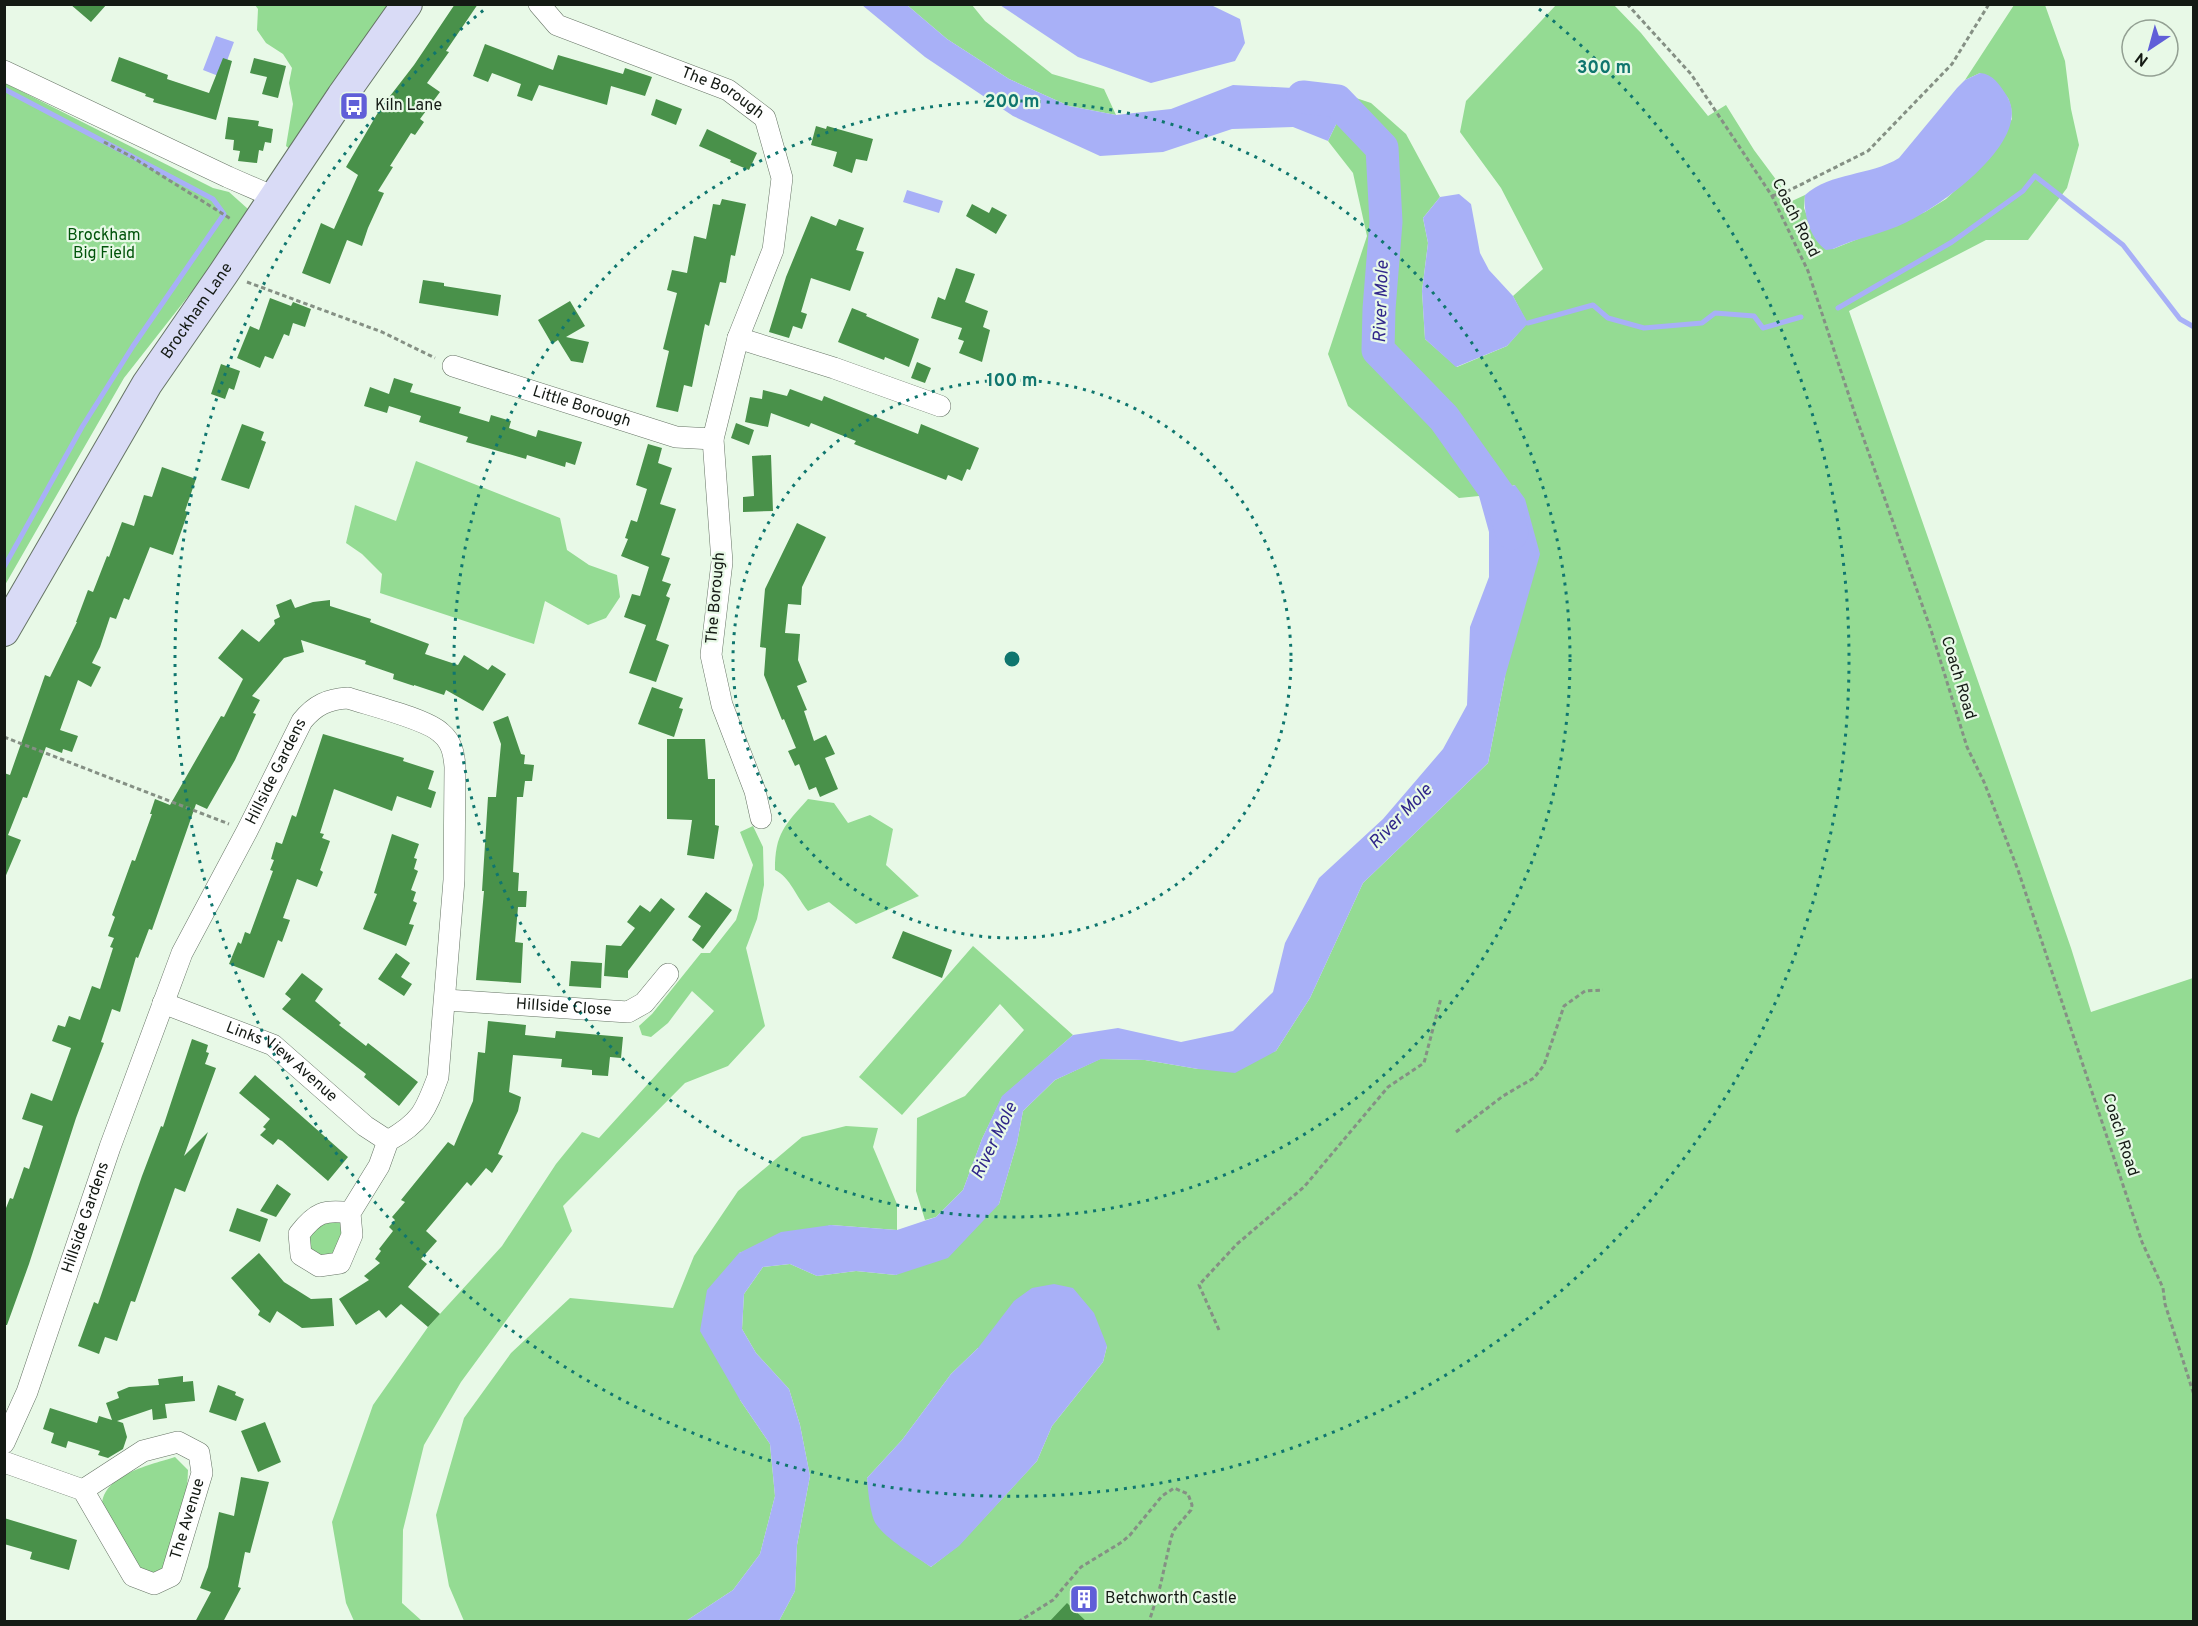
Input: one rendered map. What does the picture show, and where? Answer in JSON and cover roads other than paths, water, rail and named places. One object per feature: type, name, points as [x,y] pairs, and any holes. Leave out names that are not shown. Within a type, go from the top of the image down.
[{"type":"street","name":"Brockham Lane","points":[[4,631],[147,384],[407,4]]},
{"type":"street","name":"The Borough","points":[[539,4],[557,25],[728,90],[765,118],[782,178],[773,250],[738,338],[713,439],[722,562],[711,655],[722,705],[755,790],[761,818]]},
{"type":"street","points":[[4,71],[228,177],[274,196]]},
{"type":"street","points":[[738,338],[834,368],[940,406]]},
{"type":"street","name":"Little Borough","points":[[453,366],[676,437],[713,439]]},
{"type":"street","name":"Hillside Gardens","points":[[4,1443],[27,1392],[110,1147],[182,953],[302,721],[310,711],[322,703],[335,699],[348,699],[428,724],[441,732],[452,748],[455,767],[454,880],[438,1077],[427,1107],[409,1129],[388,1141]]},
{"type":"street","name":"Hillside Close","points":[[446,1000],[628,1012],[644,1003],[668,974]]},
{"type":"street","name":"Links View Avenue","points":[[163,1003],[273,1045],[365,1126],[388,1141]]},
{"type":"street","points":[[350,1214],[380,1166],[388,1141]]},
{"type":"street","name":"The Avenue","points":[[178,1442],[199,1453],[201,1473],[171,1576],[154,1584],[133,1576],[83,1490],[142,1451],[178,1442]]},
{"type":"street","points":[[4,1462],[83,1490]]},
{"type":"water","points":[[862,5],[907,5],[947,39],[1009,79],[1069,106],[1116,115],[1171,109],[1233,85],[1293,88],[1350,96],[1328,141],[1293,127],[1232,129],[1163,152],[1100,156],[1013,116],[925,57]]},
{"type":"water","points":[[1000,5],[1211,5],[1240,19],[1245,43],[1235,61],[1151,83],[1078,57]]},
{"type":"water","points":[[216,36],[234,42],[221,77],[203,70]]},
{"type":"water","points":[[1980,73],[1989,75],[1999,84],[2007,96],[2012,113],[2008,132],[1980,170],[1941,202],[1907,222],[1833,249],[1826,250],[1820,245],[1809,225],[1805,210],[1805,195],[1827,182],[1888,164],[1899,158],[1957,88],[1965,80]]},
{"type":"water","points":[[907,190],[943,201],[939,213],[903,202]]},
{"type":"water","points":[[1459,194],[1471,204],[1480,253],[1489,270],[1513,296],[1528,323],[1507,346],[1456,367],[1425,339],[1422,291],[1428,243],[1423,218],[1440,197]]},
{"type":"water","points":[[1515,485],[1525,499],[1540,554],[1505,677],[1488,763],[1363,883],[1310,998],[1276,1051],[1235,1073],[1145,1060],[1101,1059],[1055,1080],[1023,1111],[1017,1143],[999,1204],[948,1258],[896,1275],[856,1271],[817,1276],[790,1264],[763,1267],[744,1294],[742,1329],[756,1353],[789,1389],[800,1425],[810,1476],[797,1545],[795,1591],[779,1621],[686,1621],[733,1590],[760,1554],[775,1496],[770,1444],[740,1400],[700,1331],[707,1290],[739,1253],[781,1232],[831,1225],[897,1230],[936,1217],[963,1190],[982,1139],[1002,1096],[1073,1035],[1118,1028],[1181,1042],[1233,1031],[1273,992],[1285,943],[1319,878],[1383,819],[1443,749],[1467,705],[1470,627],[1489,577],[1489,532],[1479,496]]},
{"type":"water","points":[[1054,1284],[1073,1288],[1094,1313],[1107,1346],[1103,1362],[1052,1426],[1037,1461],[959,1546],[931,1567],[894,1542],[876,1524],[871,1508],[867,1478],[902,1440],[951,1374],[978,1348],[1014,1301],[1032,1288]]},
{"type":"waterway","points":[[4,89],[213,199],[224,214],[133,346],[82,427],[4,567]]},
{"type":"waterway","name":"River Mole","points":[[1303,97],[1337,101],[1382,148],[1386,222],[1378,350],[1444,418],[1503,501],[1512,533]]},
{"type":"waterway","points":[[1838,308],[1952,242],[2023,191],[2035,176],[2123,245],[2180,319],[2194,327]]},
{"type":"waterway","points":[[1528,323],[1593,305],[1608,318],[1644,328],[1702,323],[1715,313],[1754,316],[1763,328],[1801,317]]},
{"type":"place","name":"Kiln Lane","points":[[354,106]]},
{"type":"place","name":"Betchworth Castle","points":[[1084,1599]]},
{"type":"park label","name":"Brockham Big Field","points":[[104,245]]}]
